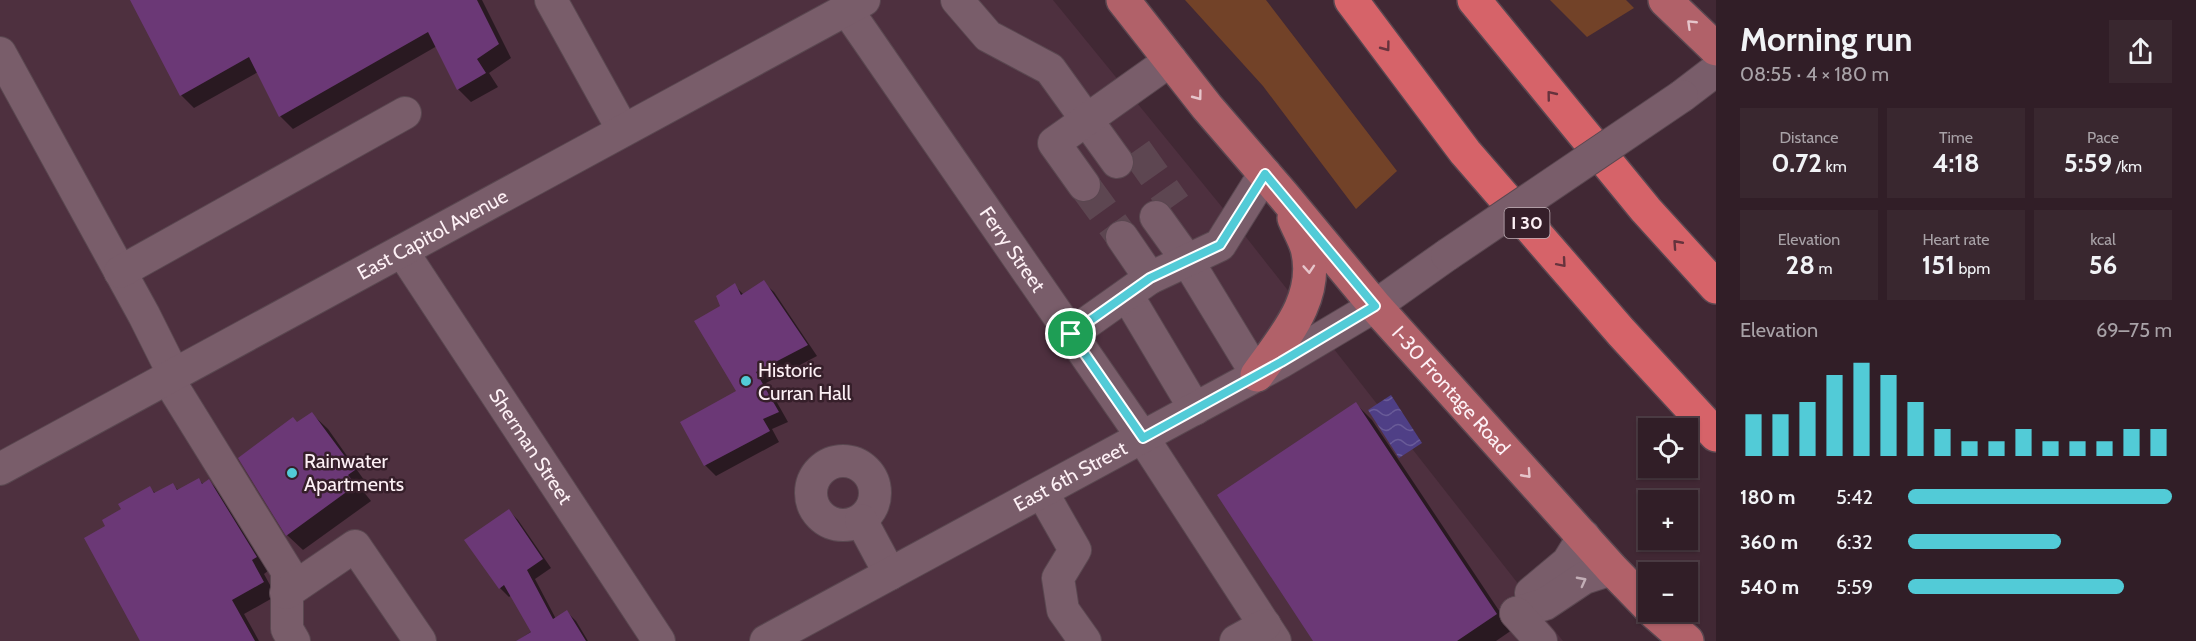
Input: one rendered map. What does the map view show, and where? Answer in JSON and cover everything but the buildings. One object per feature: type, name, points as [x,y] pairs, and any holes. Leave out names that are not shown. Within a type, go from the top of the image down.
[{"type":"highway","name":"I 30","points":[[1351,0],[1465,152],[1622,332],[1716,435]]},
{"type":"highway","points":[[1474,0],[1646,210],[1716,287]]},
{"type":"main road","name":"I-30 Frontage Road","points":[[1124,0],[1206,107],[1274,184],[1375,306],[1638,595]]},
{"type":"main road","points":[[1665,0],[1716,49]]},
{"type":"main road","points":[[1257,375],[1299,316],[1309,281],[1307,249],[1274,184]]},
{"type":"main road","points":[[1665,622],[1687,641]]},
{"type":"street","points":[[551,0],[623,130]]},
{"type":"street","points":[[957,0],[988,36],[1050,69],[1096,113],[1127,156]]},
{"type":"street","name":"East Capitol Avenue","points":[[0,469],[856,5]]},
{"type":"street","name":"Ferry Street","points":[[856,5],[1270,633]]},
{"type":"street","points":[[0,53],[120,272],[171,377],[287,571],[287,629],[294,641]]},
{"type":"street","points":[[1084,185],[1054,143],[1171,60]]},
{"type":"street","name":"East 6th Street","points":[[766,641],[1196,409],[1375,306],[1682,96],[1716,70]]},
{"type":"street","points":[[120,272],[405,112]]},
{"type":"street","points":[[1071,334],[1138,286],[1220,245],[1274,184]]},
{"type":"street","points":[[1166,211],[1197,256],[1257,375]]},
{"type":"street","points":[[1122,237],[1138,286],[1196,409]]},
{"type":"street","name":"Sherman Street","points":[[402,250],[659,641]]},
{"type":"street","points":[[1042,492],[1076,550],[1058,578],[1063,610],[1085,641]]},
{"type":"street","points":[[861,520],[890,574]]},
{"type":"street","points":[[1516,613],[1536,588],[1568,562],[1584,536]]},
{"type":"street","points":[[286,593],[355,546],[420,641]]},
{"type":"street","points":[[1516,613],[1545,604],[1584,578],[1612,568]]},
{"type":"street","points":[[1516,613],[1541,641]]},
{"type":"street","points":[[1236,641],[1270,633]]},
{"type":"shaded area","points":[[0,0],[1053,0],[1235,223],[1563,641],[0,641]]},
{"type":"shaded area","points":[[1185,0],[1266,0],[1397,171],[1356,209],[1263,86]]},
{"type":"shaded area","points":[[1550,0],[1626,0],[1634,8],[1587,37]]},
{"type":"water","points":[[1391,395],[1422,443],[1399,458],[1368,410]]},
{"type":"tunnel","points":[[1136,150],[1175,205]]},
{"type":"tunnel","points":[[1084,185],[1122,237]]},
{"type":"place","name":"Historic Curran Hall","points":[[746,381]]},
{"type":"place","name":"Rainwater Apartments","points":[[292,473]]},
{"type":"route","points":[[1265,174],[1375,306],[1281,362],[1143,438],[1071,334],[1150,278],[1220,245],[1265,174]]}]
